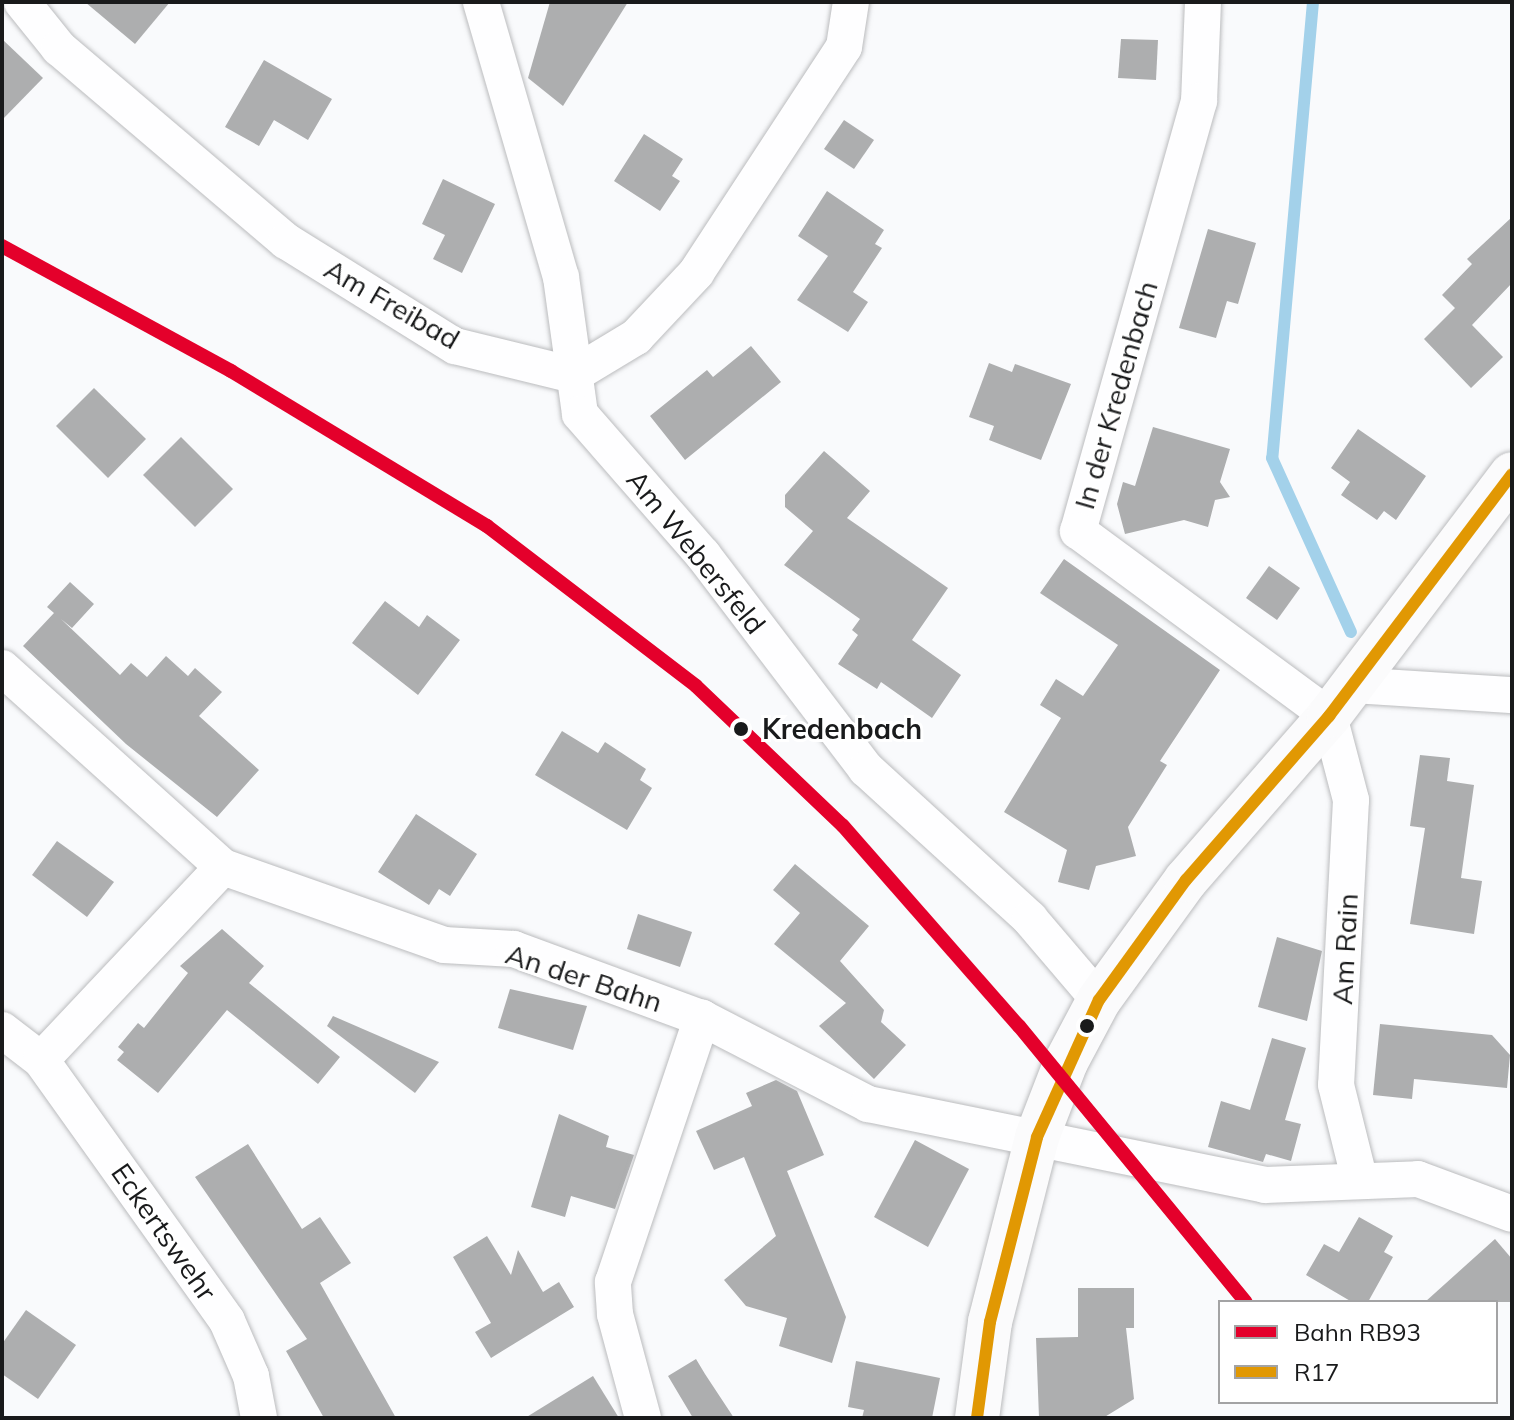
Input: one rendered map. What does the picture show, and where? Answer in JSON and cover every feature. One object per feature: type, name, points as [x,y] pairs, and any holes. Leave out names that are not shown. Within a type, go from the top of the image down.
[{"type":"main road","points":[[977,1418],[990,1322],[1037,1137],[1066,1062],[1099,1000],[1186,880],[1340,701],[1512,474]]},
{"type":"street","name":"Am Freibad","points":[[22,2],[59,48],[286,241],[455,346],[573,375]]},
{"type":"street","name":"Am Webersfeld","points":[[481,2],[561,277],[580,414],[703,555],[866,769],[1030,919],[1099,1000]]},
{"type":"street","points":[[573,375],[636,337],[696,273],[844,47],[851,2]]},
{"type":"street","name":"In der Kredenbach","points":[[1203,2],[1199,101],[1078,531],[1340,701]]},
{"type":"street","name":"An der Bahn","points":[[2,668],[223,867],[444,945],[514,949],[702,1018],[868,1104],[1265,1185],[1418,1179],[1512,1214]]},
{"type":"street","points":[[1340,701],[1512,695]]},
{"type":"street","name":"Am Rain","points":[[1340,701],[1351,800],[1336,1085],[1360,1181]]},
{"type":"street","points":[[41,1060],[223,867]]},
{"type":"street","points":[[643,1418],[615,1314],[613,1282],[702,1018]]},
{"type":"street","name":"Eckertswehr","points":[[2,1030],[41,1060],[227,1321],[251,1376],[259,1418]]},
{"type":"building","points":[[85,2],[170,2],[135,44]]},
{"type":"building","points":[[550,2],[628,2],[563,106],[528,78]]},
{"type":"building","points":[[2,39],[43,78],[2,120]]},
{"type":"building","points":[[1121,39],[1158,40],[1156,80],[1118,78]]},
{"type":"building","points":[[264,60],[332,99],[308,140],[274,120],[259,146],[225,127]]},
{"type":"building","points":[[844,120],[874,140],[854,169],[824,149]]},
{"type":"building","points":[[644,134],[683,159],[672,176],[680,181],[660,211],[614,181]]},
{"type":"building","points":[[443,179],[495,204],[462,273],[433,259],[445,235],[422,224]]},
{"type":"building","points":[[827,191],[884,230],[875,244],[882,248],[853,292],[868,302],[848,332],[797,300],[828,256],[798,236]]},
{"type":"building","points":[[1512,217],[1512,283],[1472,325],[1503,357],[1471,388],[1424,339],[1455,308],[1442,295],[1472,264],[1467,259]]},
{"type":"building","points":[[1208,229],[1256,243],[1238,304],[1227,301],[1216,338],[1179,328]]},
{"type":"building","points":[[751,346],[781,382],[685,460],[650,416],[707,370],[713,377]]},
{"type":"building","points":[[989,363],[1012,372],[1015,364],[1071,384],[1041,460],[989,440],[994,426],[969,417]]},
{"type":"building","points":[[94,388],[146,439],[108,478],[56,426]]},
{"type":"building","points":[[1153,427],[1230,449],[1220,482],[1230,497],[1215,500],[1208,527],[1184,520],[1125,534],[1117,504],[1123,482],[1135,486]]},
{"type":"building","points":[[1358,429],[1426,476],[1396,520],[1384,511],[1377,520],[1341,495],[1350,482],[1331,468]]},
{"type":"building","points":[[181,437],[233,489],[195,527],[143,475]]},
{"type":"building","points":[[824,451],[870,491],[847,518],[948,588],[912,640],[961,675],[932,718],[881,682],[877,689],[838,664],[858,635],[852,630],[860,619],[784,565],[813,531],[785,507],[785,495]]},
{"type":"building","points":[[1064,559],[1220,670],[1160,761],[1167,765],[1128,827],[1136,856],[1096,866],[1089,890],[1058,882],[1067,850],[1004,812],[1061,718],[1040,705],[1056,679],[1083,696],[1118,645],[1040,593]]},
{"type":"building","points":[[1269,566],[1300,588],[1277,620],[1246,598]]},
{"type":"building","points":[[70,582],[94,604],[72,628],[61,619],[120,675],[131,663],[147,677],[166,656],[188,676],[195,668],[222,692],[199,716],[259,770],[217,817],[126,744],[23,646],[54,613],[47,607]]},
{"type":"building","points":[[385,601],[419,627],[427,615],[460,640],[418,695],[352,643]]},
{"type":"building","points":[[562,731],[598,753],[605,742],[646,769],[640,780],[652,788],[627,830],[535,775]]},
{"type":"building","points":[[1420,755],[1450,758],[1447,781],[1474,785],[1461,878],[1482,881],[1474,934],[1410,924],[1425,828],[1410,826]]},
{"type":"building","points":[[416,814],[477,854],[450,896],[439,889],[429,905],[378,872]]},
{"type":"building","points":[[57,841],[114,882],[87,917],[32,875]]},
{"type":"building","points":[[795,864],[869,926],[840,961],[884,1010],[881,1022],[906,1045],[874,1079],[819,1026],[846,1003],[774,944],[800,913],[773,890]]},
{"type":"building","points":[[638,914],[692,932],[680,967],[627,949]]},
{"type":"building","points":[[222,929],[264,966],[249,983],[340,1057],[318,1084],[227,1010],[158,1093],[117,1060],[124,1052],[118,1047],[138,1023],[144,1028],[188,973],[180,966]]},
{"type":"building","points":[[1277,937],[1322,951],[1307,1021],[1258,1007]]},
{"type":"building","points":[[510,989],[587,1006],[573,1050],[498,1028]]},
{"type":"building","points":[[333,1016],[439,1062],[415,1093],[327,1026]]},
{"type":"building","points":[[1380,1024],[1492,1035],[1510,1055],[1507,1088],[1414,1079],[1412,1099],[1373,1095]]},
{"type":"building","points":[[1272,1038],[1306,1048],[1285,1120],[1301,1124],[1291,1161],[1266,1154],[1263,1162],[1208,1147],[1221,1101],[1250,1110]]},
{"type":"building","points":[[776,1080],[797,1091],[824,1155],[787,1171],[846,1317],[832,1363],[779,1346],[787,1318],[746,1306],[724,1280],[776,1236],[744,1157],[714,1170],[696,1131],[752,1106],[746,1093]]},
{"type":"building","points":[[559,1114],[609,1136],[606,1147],[634,1155],[615,1209],[571,1196],[565,1217],[531,1207]]},
{"type":"building","points":[[915,1140],[969,1169],[928,1247],[874,1217]]},
{"type":"building","points":[[248,1144],[302,1229],[320,1217],[351,1263],[320,1283],[396,1418],[324,1418],[286,1351],[307,1339],[195,1177]]},
{"type":"building","points":[[1359,1217],[1393,1236],[1384,1252],[1393,1257],[1369,1300],[1349,1300],[1306,1275],[1324,1244],[1339,1252]]},
{"type":"building","points":[[487,1236],[511,1275],[518,1250],[543,1292],[559,1282],[574,1307],[491,1358],[475,1332],[491,1323],[453,1257]]},
{"type":"building","points":[[1495,1239],[1512,1259],[1512,1302],[1427,1300]]},
{"type":"building","points":[[1078,1288],[1134,1288],[1134,1328],[1126,1328],[1134,1399],[1103,1418],[1039,1418],[1036,1338],[1078,1337]]},
{"type":"building","points":[[26,1310],[76,1345],[38,1399],[2,1374],[2,1344]]},
{"type":"building","points":[[696,1359],[734,1418],[693,1418],[668,1376]]},
{"type":"building","points":[[856,1361],[940,1378],[932,1418],[862,1418],[864,1410],[848,1407]]},
{"type":"building","points":[[593,1376],[619,1418],[525,1418]]},
{"type":"waterway","points":[[1313,2],[1272,458],[1351,632]]},
{"type":"rail line","name":"RB93","points":[[2,246],[231,371],[487,526],[696,686],[843,826],[1019,1026],[1244,1300]]},
{"type":"transit line","name":"R17","points":[[977,1418],[990,1322],[1037,1137],[1099,1000],[1186,880],[1329,716],[1512,474]]},
{"type":"place","name":"Kredenbach","points":[[741,729]]}]
